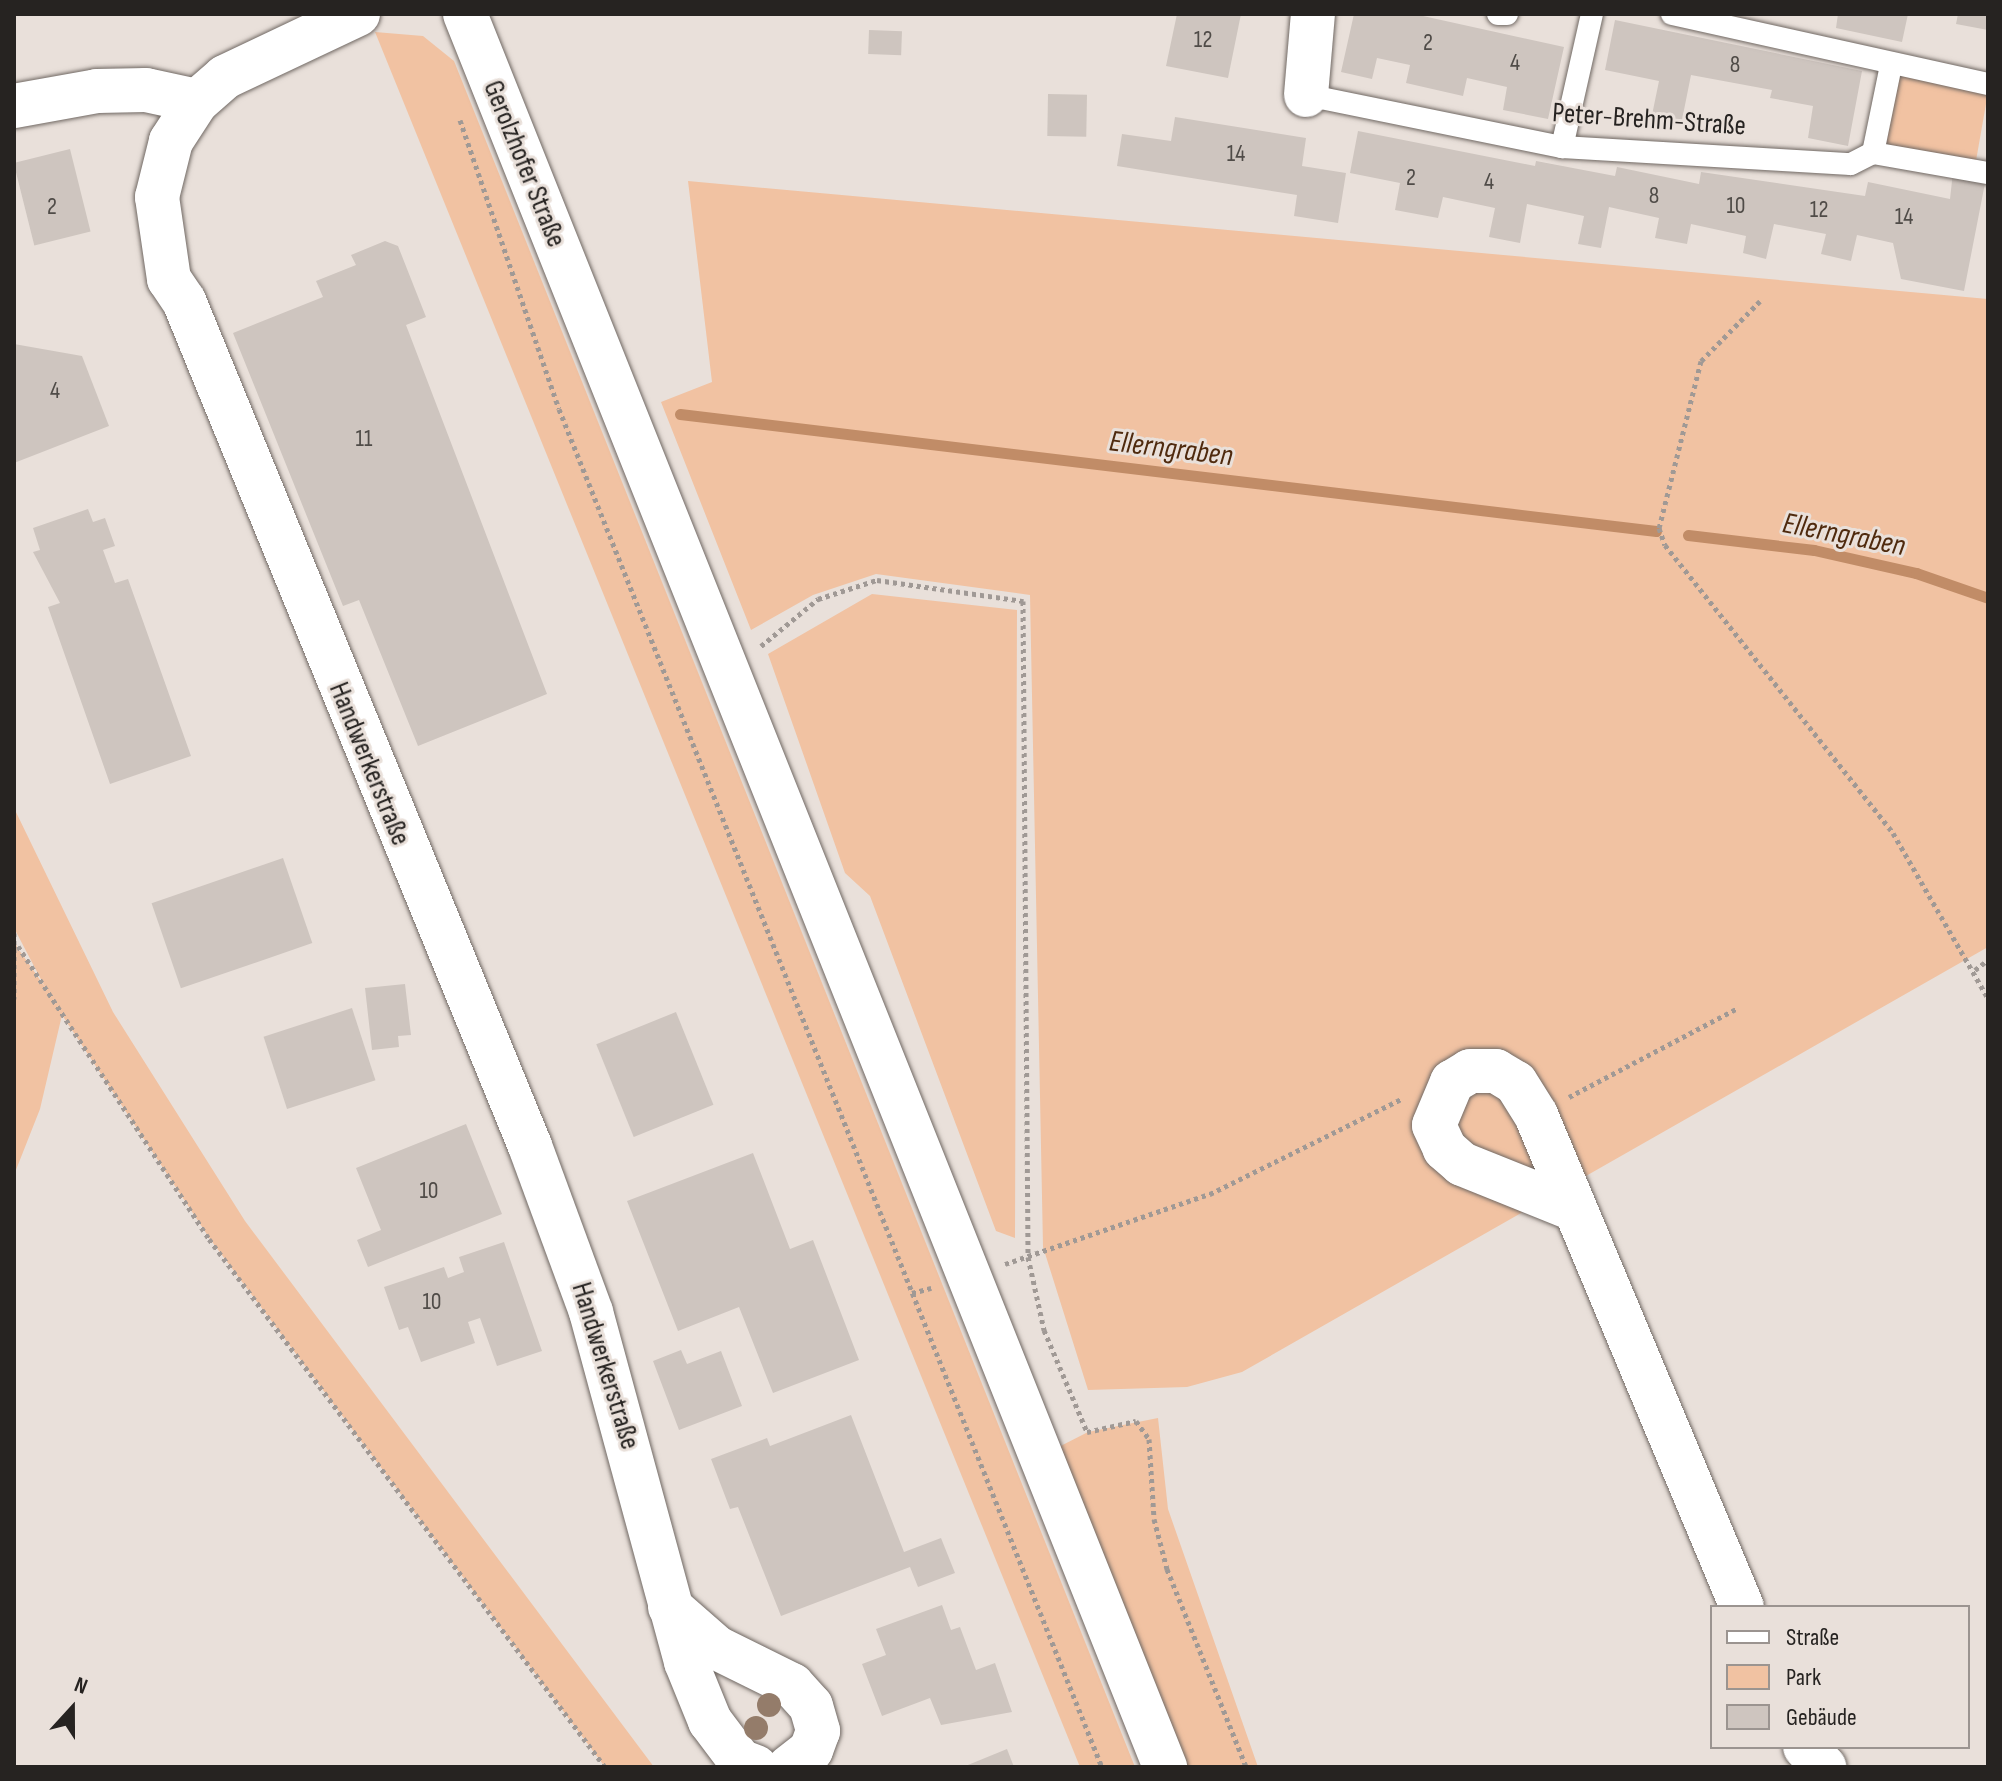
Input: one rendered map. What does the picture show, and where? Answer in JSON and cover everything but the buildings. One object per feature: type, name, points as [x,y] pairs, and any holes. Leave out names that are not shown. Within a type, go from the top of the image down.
[{"type":"street","name":"Handwerkerstraße","points":[[358,14],[225,77],[197,101],[171,141],[157,197],[169,279],[184,301],[530,1146],[591,1312],[670,1607],[710,1721],[740,1761],[756,1767]]},
{"type":"street","name":"Gerolzhofer Straße","points":[[465,14],[1165,1767]]},
{"type":"street","points":[[1306,95],[1313,14]]},
{"type":"street","points":[[14,106],[97,91],[146,90],[197,101]]},
{"type":"street","points":[[1574,1209],[1462,1164],[1445,1149],[1434,1125],[1441,1101],[1452,1082],[1470,1071],[1496,1071],[1516,1083],[1536,1115],[1741,1605]]},
{"type":"street","points":[[670,1607],[717,1648],[792,1685],[811,1706],[818,1731],[811,1750],[789,1767]]},
{"type":"street","points":[[1807,1749],[1824,1767]]},
{"type":"lane","points":[[1498,14],[1507,14]]},
{"type":"lane","points":[[1562,147],[1592,14]]},
{"type":"lane","points":[[1672,14],[1891,65],[1988,84]]},
{"type":"lane","points":[[1873,153],[1891,65]]},
{"type":"lane","name":"Peter-Brehm-Straße","points":[[1306,95],[1562,147],[1851,164],[1873,153],[1988,173]]},
{"type":"path","points":[[457,112],[559,409],[1102,1767]]},
{"type":"path","points":[[1760,301],[1701,361],[1659,528],[1665,545],[1893,833],[1975,970],[1988,998]]},
{"type":"path","points":[[724,663],[766,644],[818,599],[877,580],[1023,601],[1028,1257],[1044,1330],[1087,1432],[1136,1421],[1149,1439],[1154,1519],[1167,1569],[1246,1767]]},
{"type":"path","points":[[14,933],[18,946],[209,1239],[605,1767]]},
{"type":"path","points":[[14,999],[18,946]]},
{"type":"path","points":[[1975,970],[1988,960]]},
{"type":"path","points":[[1536,1115],[1736,1009]]},
{"type":"path","points":[[912,1293],[1028,1257],[1210,1194],[1406,1096],[1441,1101]]},
{"type":"green space","points":[[375,32],[423,36],[454,61],[1135,1767],[1080,1767]]},
{"type":"green space","points":[[1895,73],[1988,89],[1976,161],[1882,145]]},
{"type":"green space","points":[[688,181],[1988,299],[1988,947],[1242,1372],[1187,1387],[1088,1390],[1043,1247],[1030,595],[876,574],[813,595],[751,630],[661,402],[712,382]]},
{"type":"green space","points":[[872,594],[1017,610],[1015,1238],[996,1231],[870,896],[845,873],[768,654]]},
{"type":"green space","points":[[14,808],[113,1012],[245,1221],[654,1767],[605,1767],[210,1239],[62,1015],[40,1109],[14,1175],[14,937],[17,947],[45,987],[14,928]]},
{"type":"green space","points":[[1158,1418],[1168,1509],[1258,1767],[1167,1767],[1043,1455],[1088,1432]]},
{"type":"waterway","name":"Ellerngraben","points":[[680,414],[1656,531]]},
{"type":"waterway","name":"Ellerngraben","points":[[1688,535],[1814,550],[1916,573],[1988,598]]}]
